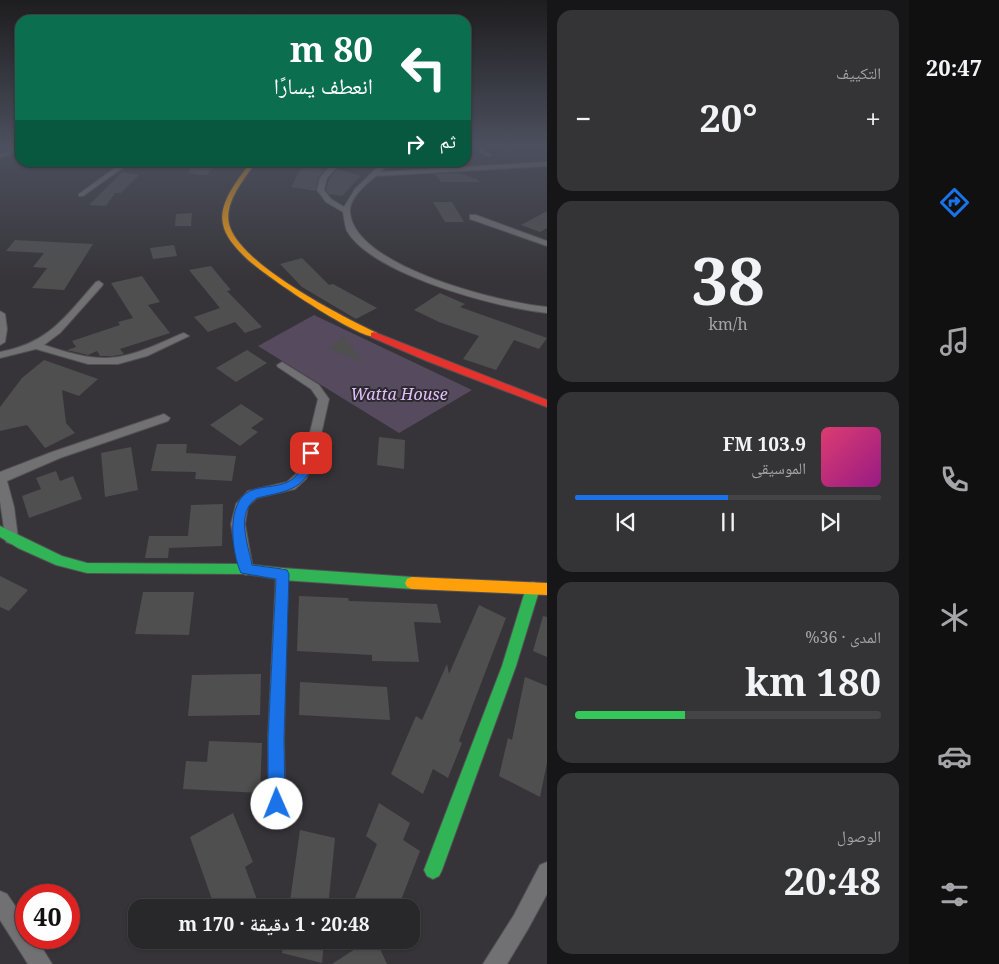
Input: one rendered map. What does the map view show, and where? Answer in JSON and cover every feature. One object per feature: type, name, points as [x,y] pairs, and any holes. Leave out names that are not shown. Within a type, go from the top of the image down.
[{"type":"street","points":[[81,195],[87,191]]},
{"type":"street","points":[[235,191],[226,216],[226,225],[243,250],[271,277],[291,291],[358,326],[546,404]]},
{"type":"street","points":[[321,191],[322,196],[346,211]]},
{"type":"street","points":[[357,191],[346,211],[347,222],[355,234],[376,254],[408,271],[448,288],[500,304],[546,310]]},
{"type":"street","points":[[473,217],[546,244]]},
{"type":"street","points":[[0,355],[19,353],[38,346],[53,335],[100,284]]},
{"type":"street","points":[[0,314],[2,328],[0,342]]},
{"type":"street","points":[[38,346],[82,359],[116,362],[155,349],[184,336]]},
{"type":"street","points":[[246,569],[238,524],[242,504],[253,494],[291,486],[302,476],[311,453],[324,399],[315,387],[282,365]]},
{"type":"street","points":[[164,418],[56,455],[0,478],[8,507],[6,534],[60,561],[87,568],[246,569],[282,574],[546,589]]},
{"type":"street","points":[[277,804],[276,738],[282,574]]},
{"type":"street","points":[[433,870],[509,666],[533,588]]},
{"type":"street","points":[[494,964],[521,922],[546,872]]},
{"type":"street","points":[[0,902],[41,964]]},
{"type":"green space","name":"Watta House","points":[[314,315],[472,390],[399,433],[258,346]]},
{"type":"building","points":[[103,191],[123,191],[115,193],[106,206],[89,205]]},
{"type":"building","points":[[327,191],[347,191],[342,196],[329,194]]},
{"type":"building","points":[[433,202],[452,202],[464,222],[445,222]]},
{"type":"building","points":[[547,211],[547,228],[540,232],[521,225]]},
{"type":"building","points":[[192,213],[191,226],[175,226],[176,214]]},
{"type":"building","points":[[15,240],[93,244],[64,290],[32,288],[47,268],[33,267],[44,253],[6,251]]},
{"type":"building","points":[[174,245],[177,256],[153,259],[150,248]]},
{"type":"building","points":[[302,258],[329,285],[333,284],[377,308],[356,319],[302,287],[280,264]]},
{"type":"building","points":[[211,266],[231,290],[227,291],[262,327],[245,333],[235,322],[208,332],[194,317],[220,308],[189,270]]},
{"type":"building","points":[[142,276],[160,302],[148,305],[170,333],[120,349],[124,354],[113,356],[100,356],[97,351],[88,355],[67,350],[76,347],[72,341],[120,325],[118,322],[133,318],[111,283]]},
{"type":"building","points":[[440,293],[465,304],[460,307],[547,338],[539,349],[514,340],[496,370],[463,359],[479,336],[439,322],[414,310]]},
{"type":"building","points":[[343,336],[352,348],[363,363],[329,348]]},
{"type":"building","points":[[247,350],[267,363],[236,382],[216,368]]},
{"type":"building","points":[[44,360],[98,379],[79,396],[62,390],[66,423],[75,433],[45,448],[27,425],[0,431],[0,407],[22,378]]},
{"type":"building","points":[[241,404],[264,419],[251,428],[258,432],[240,446],[210,425]]},
{"type":"building","points":[[379,437],[405,440],[404,469],[377,465]]},
{"type":"building","points":[[157,444],[187,444],[186,453],[236,456],[232,481],[195,479],[196,472],[151,471]]},
{"type":"building","points":[[131,447],[138,490],[105,497],[101,453]]},
{"type":"building","points":[[56,471],[60,481],[73,476],[82,499],[29,518],[22,496],[41,489],[36,478]]},
{"type":"building","points":[[223,504],[222,546],[169,548],[168,558],[145,558],[149,536],[188,536],[191,505]]},
{"type":"building","points":[[0,576],[28,590],[9,611],[0,607]]},
{"type":"building","points":[[143,592],[194,592],[189,635],[135,634]]},
{"type":"building","points":[[299,596],[348,598],[349,601],[437,604],[441,623],[414,622],[419,662],[372,661],[372,655],[297,651]]},
{"type":"building","points":[[479,605],[506,618],[459,741],[462,743],[448,778],[433,769],[423,794],[391,774],[416,716],[422,720],[447,664],[449,674]]},
{"type":"building","points":[[543,616],[547,617],[547,657],[533,651]]},
{"type":"building","points":[[261,674],[260,715],[188,716],[192,675]]},
{"type":"building","points":[[525,677],[547,686],[547,763],[540,797],[499,776],[508,738],[512,740]]},
{"type":"building","points":[[300,682],[387,687],[390,720],[299,715]]},
{"type":"building","points":[[209,741],[262,743],[260,793],[183,789],[186,761],[207,762]]},
{"type":"building","points":[[379,803],[410,823],[403,840],[420,851],[401,899],[355,898],[377,844],[366,836]]},
{"type":"building","points":[[233,813],[253,862],[245,867],[257,899],[212,899],[190,837]]},
{"type":"building","points":[[300,830],[335,838],[329,899],[290,899]]},
{"type":"building","points":[[283,949],[323,949],[322,963],[282,953]]},
{"type":"building","points":[[355,949],[380,949],[387,964],[332,964]]},
{"type":"traffic: fast","points":[[0,531],[22,544],[60,561],[87,568],[246,569],[282,574],[412,583]]},
{"type":"traffic: fast","points":[[433,870],[509,666],[533,588]]},
{"type":"traffic: slow","points":[[234,191],[227,207],[226,224],[233,239],[247,255],[290,288],[374,335]]},
{"type":"traffic: slow","points":[[277,804],[276,738],[282,574]]},
{"type":"traffic: slow","points":[[412,583],[547,589]]},
{"type":"traffic: jam","points":[[374,335],[430,359],[547,404]]},
{"type":"route","points":[[277,804],[276,738],[282,574],[246,569],[238,524],[240,509],[247,498],[253,494],[291,486],[302,476],[307,468],[311,453]]}]
